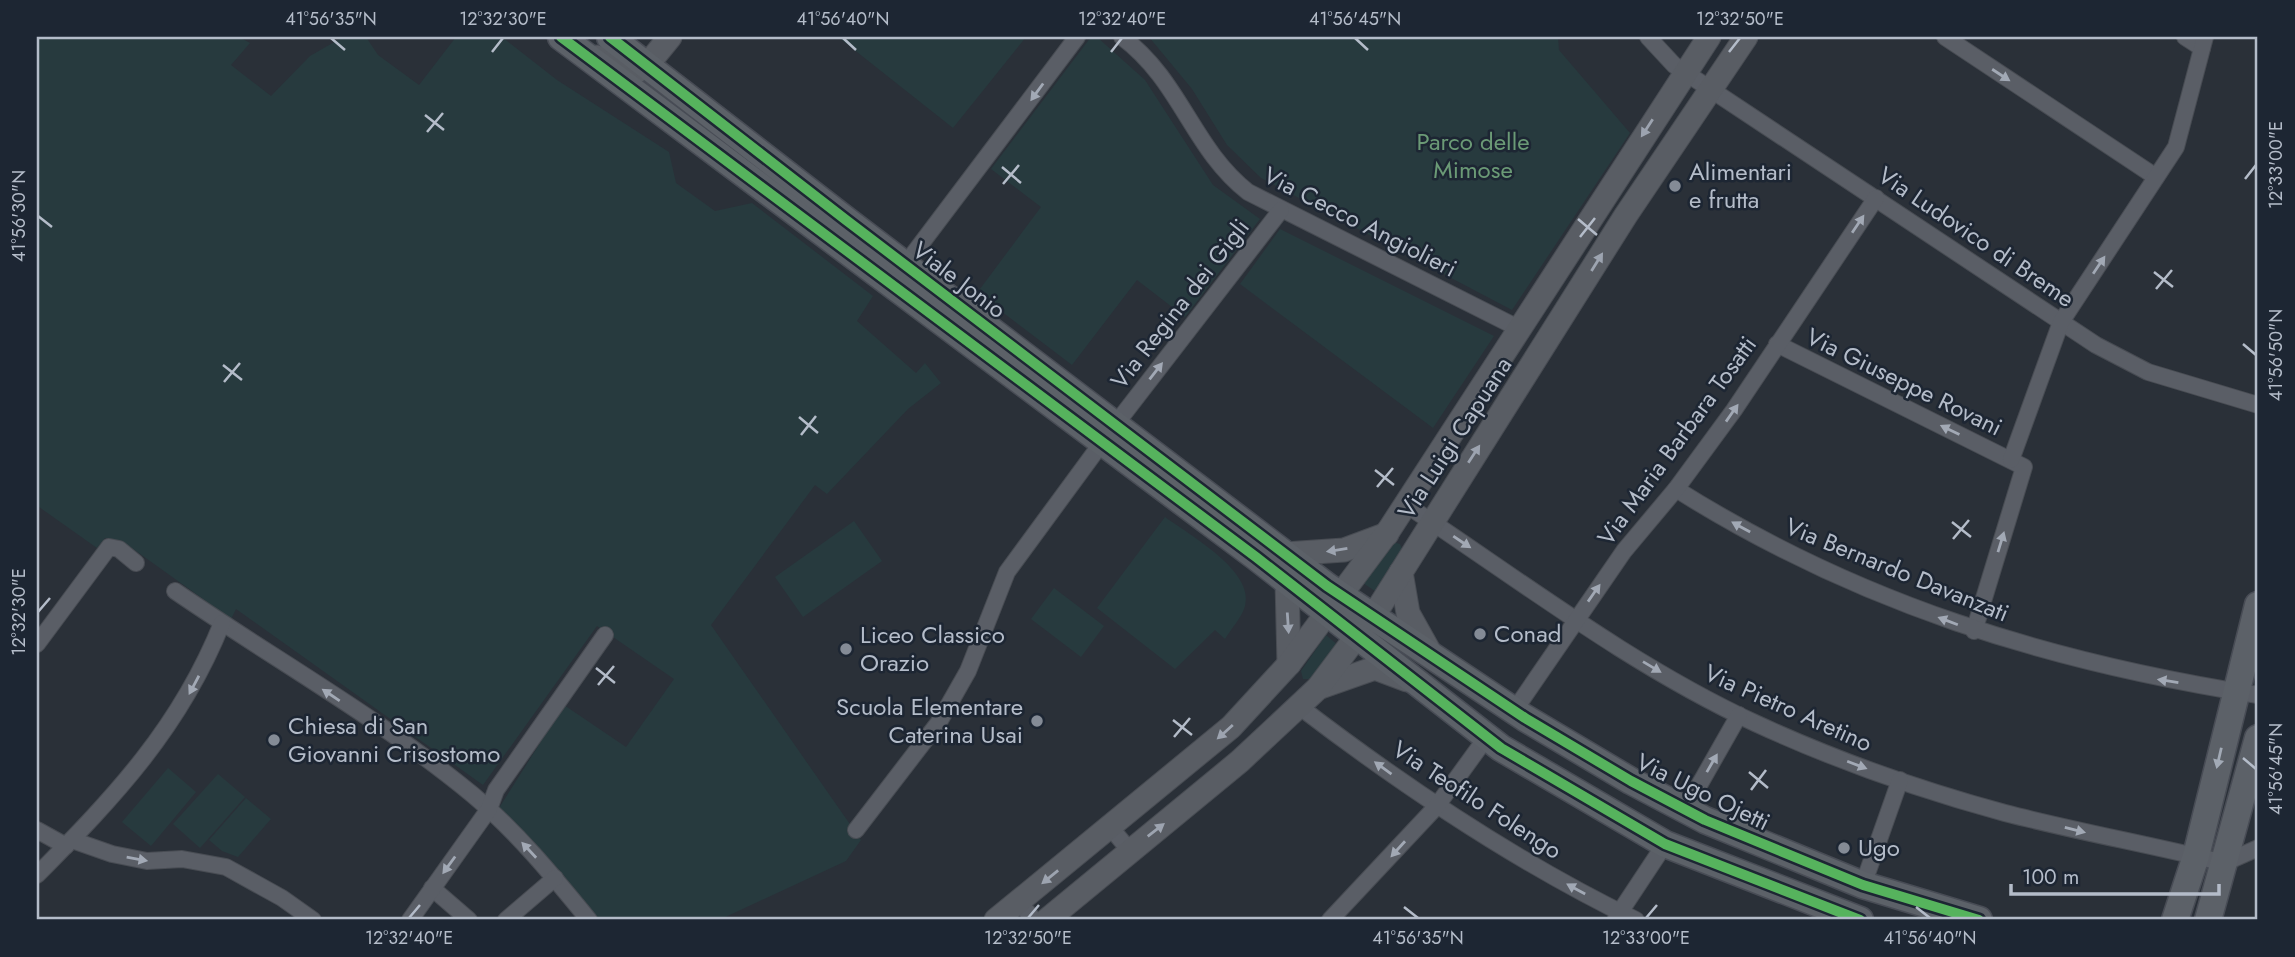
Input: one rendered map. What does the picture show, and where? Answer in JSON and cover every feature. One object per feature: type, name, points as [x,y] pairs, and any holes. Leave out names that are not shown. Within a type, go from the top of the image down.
[{"type":"main road","name":"Viale Jonio","points":[[610,37],[905,265],[1287,582],[1334,606]]},
{"type":"main road","name":"Viale Jonio","points":[[566,41],[1108,434],[1285,554],[1334,606]]},
{"type":"main road","points":[[2175,920],[2247,693],[2258,605]]},
{"type":"main road","name":"Via Ugo Ojetti","points":[[1334,606],[1373,617],[1514,711],[1685,810],[1863,885],[1979,920]]},
{"type":"main road","points":[[1334,606],[1357,638],[1412,682],[1486,738],[1578,796],[1665,844],[1832,916],[1860,920]]},
{"type":"main road","points":[[2216,916],[2226,860],[2258,740]]},
{"type":"street","points":[[566,41],[628,70],[637,71],[648,65],[670,37]]},
{"type":"street","points":[[905,265],[1077,37]]},
{"type":"street","name":"Via Cecco Angiolieri","points":[[1122,37],[1166,79],[1224,172],[1248,192],[1518,328]]},
{"type":"street","name":"Via Ludovico di Breme","points":[[1648,37],[1665,58],[2110,353],[2147,372],[2258,405]]},
{"type":"street","name":"Via Luigi Capuana","points":[[1406,563],[1402,539],[1387,534],[1709,37]]},
{"type":"street","name":"Via Luigi Capuana","points":[[1406,563],[1626,215],[1746,37]]},
{"type":"street","points":[[1945,37],[2157,177]]},
{"type":"street","points":[[1974,631],[2018,464],[2061,322],[2180,138],[2204,42],[2185,37]]},
{"type":"street","points":[[666,116],[680,103],[709,112]]},
{"type":"street","name":"Via Maria Barbara Tosatti","points":[[1514,711],[1624,551],[1676,489],[1734,410],[1876,198]]},
{"type":"street","name":"Via Regina dei Gigli","points":[[856,830],[939,722],[968,671],[1007,572],[1108,434],[1281,210]]},
{"type":"street","name":"Via Giuseppe Rovani","points":[[1777,344],[2018,464]]},
{"type":"street","name":"Via Bernardo Davanzati","points":[[1676,489],[1807,562],[1974,631],[2152,678],[2247,693]]},
{"type":"street","name":"Via Pietro Aretino","points":[[1405,504],[1575,619],[1655,669],[1739,715],[1900,780],[2023,817],[2196,856],[2226,860]]},
{"type":"street","points":[[1285,554],[1337,551],[1387,534]]},
{"type":"street","points":[[996,920],[1231,727],[1289,664],[1387,534]]},
{"type":"street","points":[[37,644],[109,547],[119,549],[136,563]]},
{"type":"street","points":[[1047,920],[1223,776],[1300,707],[1373,617],[1406,563]]},
{"type":"street","points":[[1406,563],[1408,613],[1432,656]]},
{"type":"street","points":[[1287,582],[1289,664]]},
{"type":"street","points":[[175,591],[384,731],[489,809],[555,878],[589,920]]},
{"type":"street","points":[[37,875],[136,772],[169,727],[194,685],[222,623]]},
{"type":"street","points":[[410,920],[489,809],[496,790],[605,635]]},
{"type":"street","points":[[1388,663],[1407,639]]},
{"type":"street","points":[[1318,688],[1375,668],[1412,682]]},
{"type":"street","points":[[1273,683],[1300,707]]},
{"type":"street","name":"Via Teofilo Folengo","points":[[1300,707],[1436,807],[1618,916],[1636,920]]},
{"type":"street","points":[[1685,810],[1739,715]]},
{"type":"street","points":[[1330,920],[1436,807],[1486,738]]},
{"type":"street","points":[[1863,885],[1900,780]]},
{"type":"street","points":[[1111,828],[1130,851]]},
{"type":"street","points":[[37,830],[69,843],[147,861],[183,859],[226,867],[282,898],[313,920]]},
{"type":"street","points":[[1618,916],[1665,844]]},
{"type":"street","points":[[2226,860],[2258,848]]},
{"type":"street","points":[[506,920],[555,878]]},
{"type":"street","points":[[432,888],[469,920]]},
{"type":"street","points":[[1019,902],[1034,920]]},
{"type":"green space","points":[[37,37],[239,37],[250,43],[231,65],[271,96],[310,56],[343,37],[366,37],[378,55],[419,85],[456,37],[502,37],[557,80],[669,152],[676,183],[715,211],[752,203],[873,296],[857,321],[916,373],[925,363],[941,383],[908,409],[827,494],[815,485],[711,625],[861,840],[846,861],[719,920],[597,920],[571,887],[499,808],[564,705],[626,747],[674,679],[597,626],[483,785],[236,609],[231,619],[122,541],[105,538],[97,548],[39,507],[37,510]]},
{"type":"green space","points":[[838,37],[1026,37],[953,128]]},
{"type":"green space","points":[[1091,37],[1097,37],[1145,80],[1213,185],[1260,219],[1185,317],[1137,280],[1072,365],[977,293],[1041,207],[991,169]]},
{"type":"green space","name":"Parco delle Mimose","points":[[1149,37],[1558,37],[1559,50],[1630,133],[1512,310],[1261,178],[1227,145],[1192,89]]},
{"type":"green space","points":[[1280,229],[1494,336],[1433,428],[1240,284]]},
{"type":"green space","points":[[1165,517],[1203,543],[1230,567],[1240,580],[1245,593],[1244,610],[1225,639],[1215,630],[1175,669],[1097,608]]},
{"type":"green space","points":[[854,521],[882,561],[803,617],[775,577]]},
{"type":"green space","points":[[1393,542],[1400,544],[1402,549],[1378,593],[1363,583]]},
{"type":"green space","points":[[1054,588],[1104,626],[1081,657],[1031,619]]},
{"type":"green space","points":[[1326,635],[1340,647],[1309,679],[1303,679],[1301,671]]},
{"type":"green space","points":[[168,768],[196,792],[151,846],[122,822]]},
{"type":"green space","points":[[218,774],[245,797],[200,848],[173,824]]},
{"type":"green space","points":[[246,798],[271,819],[238,857],[222,851],[209,840]]},
{"type":"cycle path","points":[[561,37],[1256,557],[1501,748],[1665,844],[1860,920]]},
{"type":"cycle path","points":[[610,37],[1327,586],[1525,718],[1631,781],[1705,820],[1863,885],[1979,920]]},
{"type":"place","name":"Alimentari e frutta","points":[[1675,186]]},
{"type":"place","name":"Conad","points":[[1480,634]]},
{"type":"place","name":"Liceo Classico Orazio","points":[[846,649]]},
{"type":"place","name":"Scuola Elementare Caterina Usai","points":[[1037,721]]},
{"type":"place","name":"Chiesa di San Giovanni Crisostomo","points":[[274,740]]},
{"type":"place","name":"Ugo","points":[[1844,848]]}]
